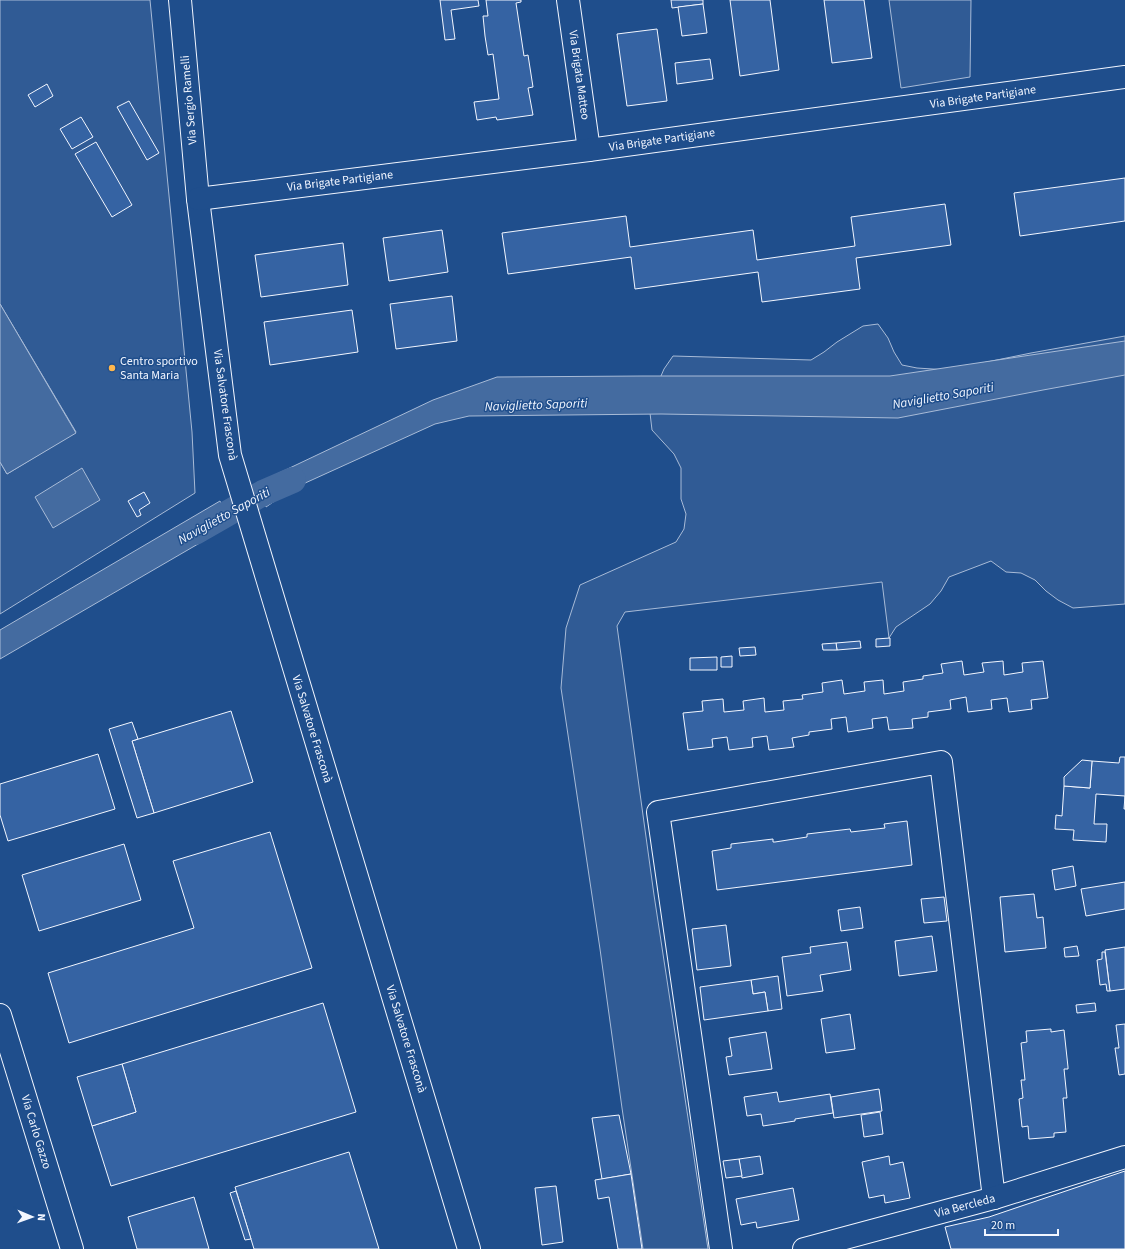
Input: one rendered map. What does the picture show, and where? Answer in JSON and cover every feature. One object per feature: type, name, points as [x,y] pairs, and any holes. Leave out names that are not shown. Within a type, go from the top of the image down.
[{"type":"street","name":"Via Sergio Ramelli","points":[[180,0],[198,199]]},
{"type":"street","name":"Via Brigata Matteo","points":[[568,0],[589,150]]},
{"type":"street","name":"Via Brigate Partigiane","points":[[198,199],[589,150],[1125,77]]},
{"type":"street","name":"Via Salvatore Frasconà","points":[[198,199],[230,455],[469,1249]]},
{"type":"street","points":[[721,1249],[658,812],[941,762],[994,1198]]},
{"type":"street","name":"Via Carlo Gazzo","points":[[0,1015],[72,1249]]},
{"type":"street","name":"Via Bercleda","points":[[804,1249],[994,1198],[1125,1157]]},
{"type":"shaded area","name":"Centro sportivo Santa Maria","points":[[0,0],[150,0],[192,432],[195,493],[0,614],[0,462],[7,474],[76,432],[0,304]]},
{"type":"shaded area","points":[[889,0],[971,0],[970,77],[901,88]]},
{"type":"shaded area","points":[[878,324],[888,338],[902,365],[917,368],[948,370],[1125,336],[1125,604],[1073,608],[1058,600],[1035,580],[1021,573],[1006,572],[991,561],[949,577],[941,591],[930,604],[896,627],[889,638],[882,582],[625,612],[617,626],[654,895],[708,1249],[643,1249],[561,688],[566,628],[580,585],[676,542],[684,529],[686,514],[681,499],[681,468],[674,454],[652,430],[650,413],[651,399],[664,369],[673,356],[811,360],[863,326]]},
{"type":"water","points":[[0,304],[76,433],[7,474],[0,462]]},
{"type":"water","points":[[1125,341],[1125,375],[898,418],[661,414],[469,416],[435,424],[292,489],[266,507],[258,483],[433,400],[497,377],[890,376]]},
{"type":"water","points":[[82,468],[100,500],[53,528],[35,497]]},
{"type":"water","points":[[220,501],[229,526],[0,659],[0,630]]},
{"type":"building","points":[[440,0],[478,0],[479,6],[451,10],[455,39],[445,40]]},
{"type":"building","points":[[486,0],[521,0],[521,2],[516,3],[524,56],[528,55],[533,87],[528,88],[533,115],[497,120],[496,117],[477,120],[474,102],[499,99],[493,54],[488,55],[485,36],[483,16],[488,16]]},
{"type":"building","points":[[671,0],[703,0],[703,4],[672,8]]},
{"type":"building","points":[[730,0],[770,0],[779,70],[740,76]]},
{"type":"building","points":[[824,0],[864,0],[872,58],[832,63]]},
{"type":"building","points":[[703,4],[707,33],[682,36],[678,7]]},
{"type":"building","points":[[657,29],[667,101],[627,106],[617,34]]},
{"type":"building","points":[[710,59],[713,79],[677,84],[675,63]]},
{"type":"building","points":[[47,84],[53,96],[35,107],[28,95]]},
{"type":"building","points":[[129,101],[159,153],[147,160],[117,107]]},
{"type":"building","points":[[81,117],[93,137],[72,149],[60,129]]},
{"type":"building","points":[[96,142],[132,205],[112,217],[75,154]]},
{"type":"building","points":[[1125,178],[1125,221],[1020,236],[1014,193]]},
{"type":"building","points":[[945,204],[951,245],[856,258],[860,289],[762,302],[758,272],[635,289],[631,257],[508,274],[502,233],[626,216],[630,247],[753,230],[757,260],[855,246],[851,217]]},
{"type":"building","points":[[442,230],[448,272],[389,281],[383,238]]},
{"type":"building","points":[[343,243],[348,285],[261,297],[255,255]]},
{"type":"building","points":[[452,296],[457,341],[396,349],[390,304]]},
{"type":"building","points":[[352,310],[358,352],[270,365],[264,322]]},
{"type":"building","points":[[144,492],[150,503],[139,510],[141,515],[137,517],[128,501]]},
{"type":"building","points":[[890,638],[890,646],[876,647],[876,639]]},
{"type":"building","points":[[860,641],[861,648],[837,650],[836,643]]},
{"type":"building","points":[[836,643],[837,650],[823,650],[822,644]]},
{"type":"building","points":[[755,647],[756,655],[740,656],[739,648]]},
{"type":"building","points":[[732,656],[732,667],[721,667],[721,657]]},
{"type":"building","points":[[717,657],[717,670],[690,670],[690,658]]},
{"type":"building","points":[[962,661],[964,675],[984,672],[982,663],[1003,661],[1004,675],[1023,672],[1022,663],[1043,661],[1048,698],[1031,700],[1032,709],[1009,712],[1007,698],[991,700],[992,709],[968,712],[966,697],[950,700],[951,709],[928,712],[928,717],[912,719],[913,728],[889,730],[887,717],[872,719],[873,728],[848,732],[846,717],[831,719],[832,729],[809,732],[809,735],[792,738],[794,747],[769,750],[767,736],[752,738],[753,747],[729,750],[727,737],[712,739],[713,747],[688,750],[683,713],[703,711],[702,701],[723,699],[724,712],[744,710],[743,701],[764,698],[765,712],[784,710],[783,701],[803,699],[802,695],[823,692],[822,683],[842,680],[844,694],[865,691],[864,682],[883,680],[884,694],[904,691],[903,682],[923,679],[923,676],[943,673],[941,664]]},
{"type":"building","points":[[231,711],[253,782],[154,813],[132,741]]},
{"type":"building","points":[[132,722],[138,739],[132,741],[154,813],[137,818],[109,729]]},
{"type":"building","points":[[98,754],[115,809],[8,841],[0,815],[0,784]]},
{"type":"building","points":[[1120,757],[1125,757],[1125,796],[1096,794],[1094,824],[1107,824],[1106,842],[1073,840],[1074,830],[1055,829],[1056,815],[1062,816],[1064,786],[1090,788],[1092,761],[1119,763]]},
{"type":"building","points":[[1082,760],[1092,761],[1090,788],[1064,786],[1064,777]]},
{"type":"building","points":[[907,821],[912,865],[717,890],[712,851],[731,848],[731,844],[773,839],[773,842],[775,842],[807,837],[807,834],[850,829],[851,832],[885,828],[884,824]]},
{"type":"building","points":[[270,832],[312,968],[69,1043],[48,973],[194,928],[173,861]]},
{"type":"building","points":[[124,844],[141,900],[39,931],[22,875]]},
{"type":"building","points":[[1073,866],[1076,886],[1055,890],[1052,870]]},
{"type":"building","points":[[1125,882],[1125,909],[1086,916],[1081,889]]},
{"type":"building","points":[[1034,894],[1037,918],[1043,917],[1046,948],[1005,952],[1000,897]]},
{"type":"building","points":[[944,897],[947,921],[924,923],[921,899]]},
{"type":"building","points":[[860,907],[863,928],[841,931],[838,910]]},
{"type":"building","points":[[726,925],[731,966],[697,970],[692,929]]},
{"type":"building","points":[[932,936],[937,971],[899,976],[895,941]]},
{"type":"building","points":[[847,942],[851,970],[820,975],[823,991],[787,996],[782,957],[811,953],[810,947]]},
{"type":"building","points":[[1077,946],[1079,956],[1065,957],[1064,948]]},
{"type":"building","points":[[1125,947],[1125,989],[1110,991],[1105,950]]},
{"type":"building","points":[[1102,952],[1105,952],[1110,991],[1107,991],[1106,984],[1100,985],[1097,960],[1102,959]]},
{"type":"building","points":[[778,976],[782,1009],[768,1011],[765,992],[753,994],[751,980]]},
{"type":"building","points":[[751,980],[753,994],[765,992],[768,1011],[704,1020],[700,987]]},
{"type":"building","points":[[323,1003],[356,1112],[111,1186],[92,1126],[136,1112],[122,1064]]},
{"type":"building","points":[[1095,1003],[1096,1011],[1077,1013],[1076,1005]]},
{"type":"building","points":[[850,1014],[855,1049],[826,1053],[821,1019]]},
{"type":"building","points":[[1125,1024],[1125,1074],[1119,1075],[1115,1048],[1119,1048],[1116,1025]]},
{"type":"building","points":[[1051,1029],[1051,1032],[1064,1030],[1068,1067],[1068,1069],[1064,1069],[1067,1098],[1063,1098],[1066,1132],[1054,1133],[1054,1137],[1029,1139],[1028,1126],[1022,1127],[1019,1099],[1023,1098],[1021,1080],[1025,1080],[1021,1043],[1027,1042],[1026,1031]]},
{"type":"building","points":[[766,1032],[772,1069],[729,1075],[726,1057],[732,1056],[729,1038]]},
{"type":"building","points":[[122,1064],[136,1112],[92,1126],[77,1077]]},
{"type":"building","points":[[879,1089],[882,1111],[834,1118],[831,1097]]},
{"type":"building","points":[[777,1092],[779,1102],[830,1094],[833,1113],[763,1126],[761,1114],[747,1116],[744,1097]]},
{"type":"building","points":[[880,1112],[883,1134],[864,1137],[861,1115]]},
{"type":"building","points":[[619,1115],[631,1174],[602,1179],[592,1118]]},
{"type":"building","points":[[349,1152],[379,1249],[254,1249],[235,1187]]},
{"type":"building","points":[[760,1156],[763,1174],[742,1178],[739,1159]]},
{"type":"building","points":[[889,1156],[890,1165],[903,1162],[910,1198],[885,1203],[884,1195],[869,1198],[862,1162]]},
{"type":"building","points":[[739,1159],[742,1176],[726,1178],[723,1161]]},
{"type":"building","points":[[1125,1171],[1125,1249],[951,1249],[945,1227],[989,1217]]},
{"type":"building","points":[[631,1174],[642,1249],[618,1249],[609,1197],[598,1199],[595,1180]]},
{"type":"building","points":[[556,1186],[563,1242],[542,1245],[535,1188]]},
{"type":"building","points":[[793,1188],[799,1220],[757,1228],[756,1222],[741,1225],[736,1199]]},
{"type":"building","points":[[236,1191],[251,1239],[245,1240],[230,1193]]},
{"type":"building","points":[[194,1197],[209,1249],[137,1249],[128,1217]]},
{"type":"waterway","name":"Naviglietto Saporiti","points":[[195,532],[263,493],[293,480]]},
{"type":"place","name":"Centro sportivo Santa Maria","points":[[112,368]]}]
